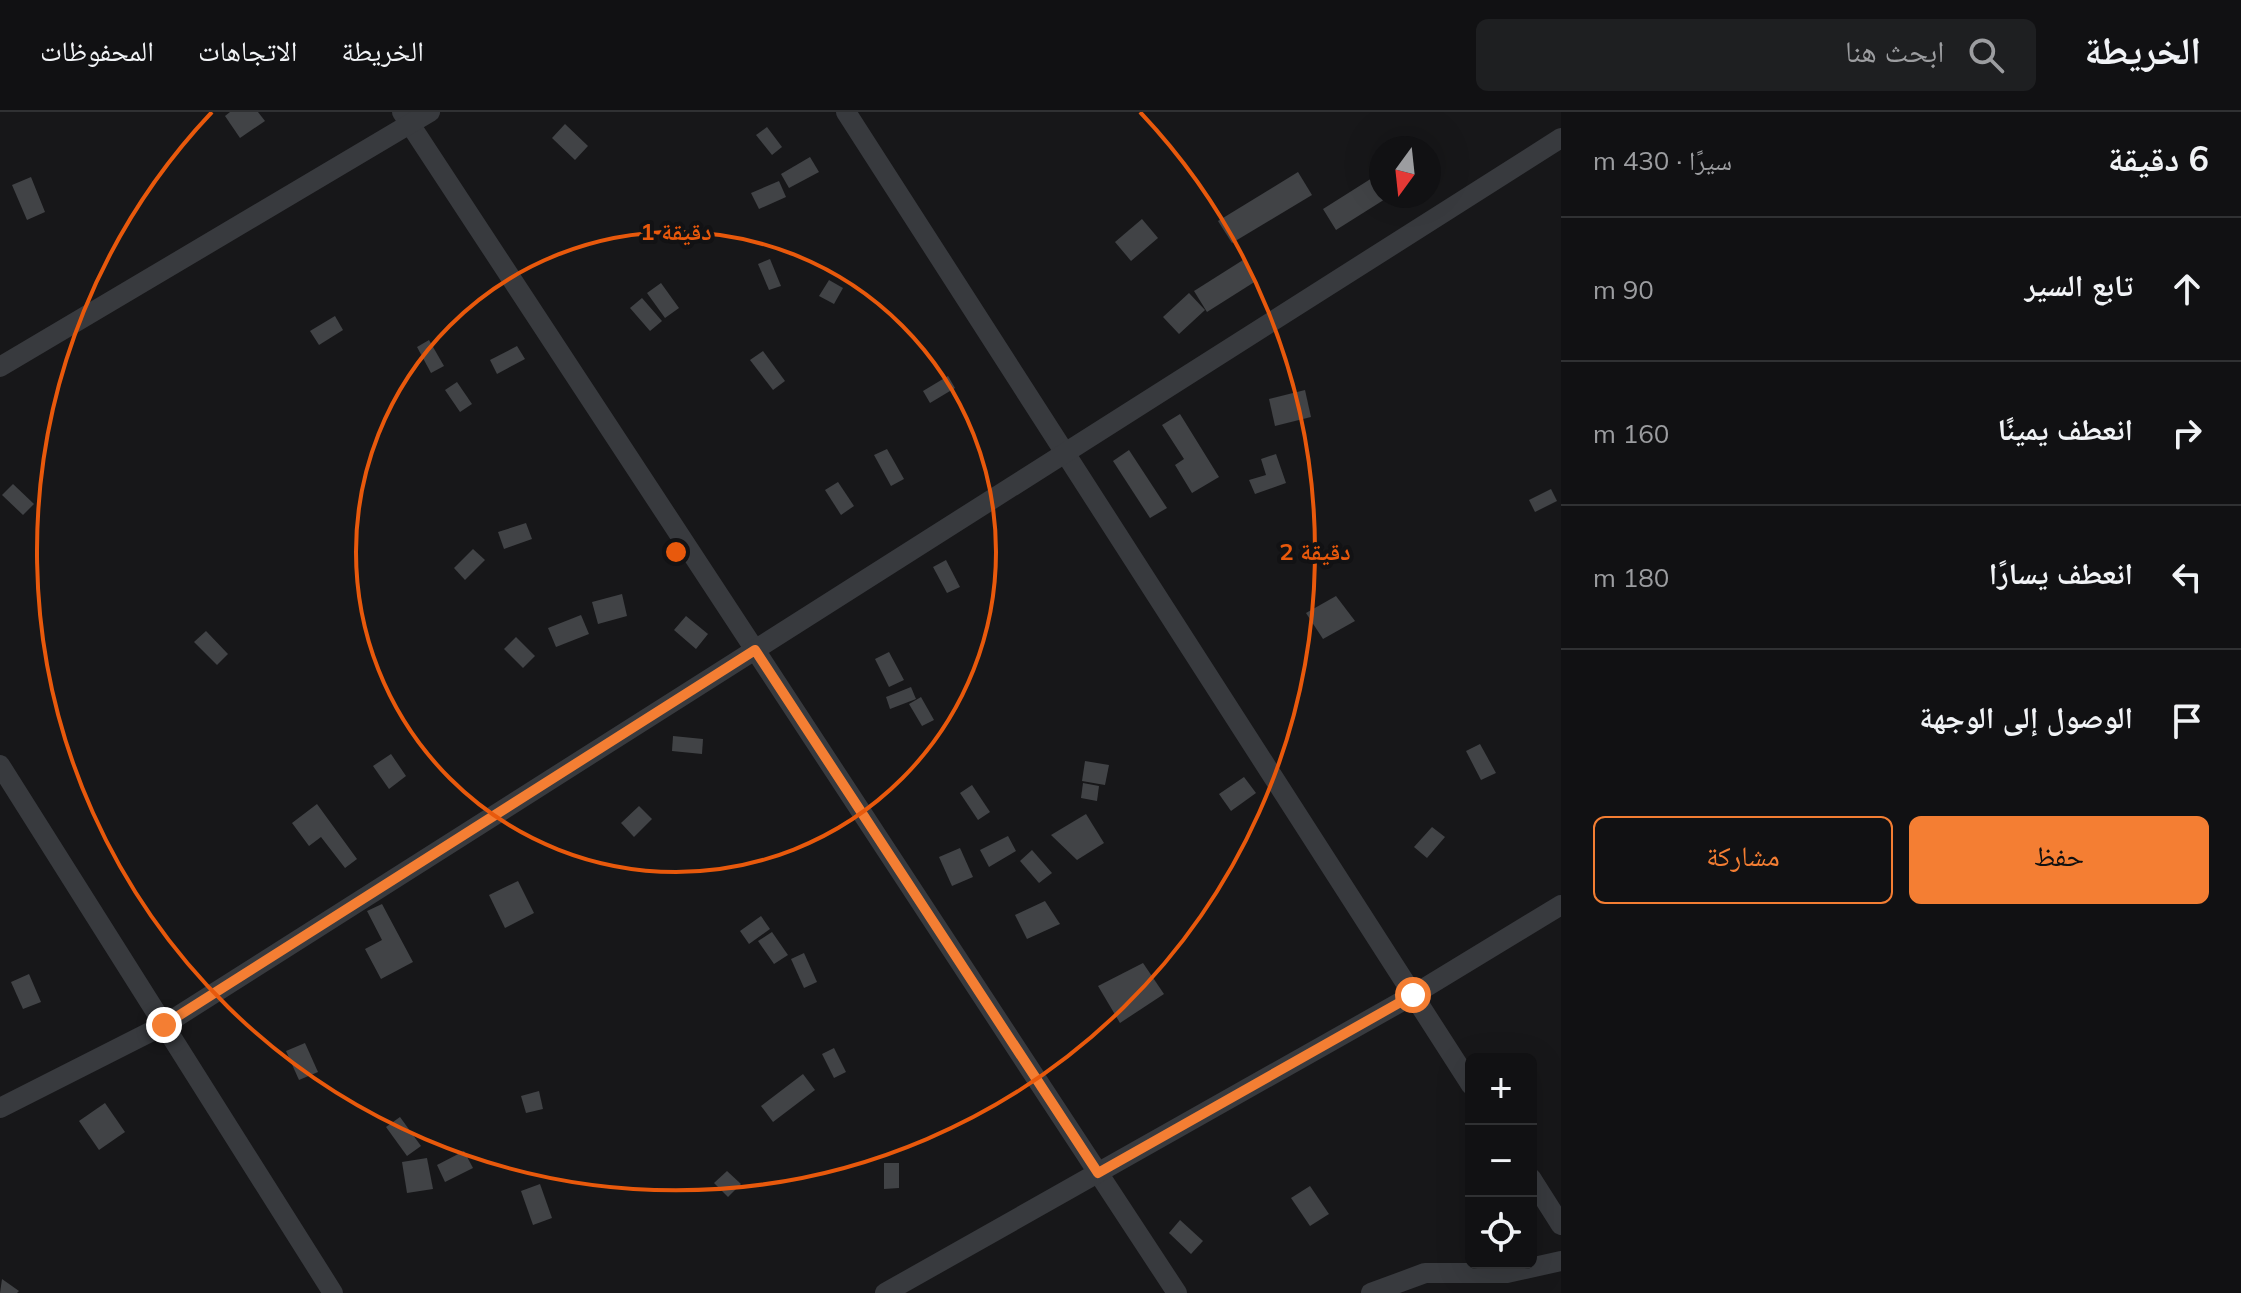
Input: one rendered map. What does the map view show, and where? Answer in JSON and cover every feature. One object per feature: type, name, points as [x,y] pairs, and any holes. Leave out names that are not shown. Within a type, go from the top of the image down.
[{"type":"street","points":[[0,367],[406,118],[430,112]]},
{"type":"street","points":[[846,112],[1465,1076]]},
{"type":"street","points":[[406,118],[1177,1293]]},
{"type":"street","points":[[0,1108],[164,1025],[1561,138]]},
{"type":"street","points":[[0,765],[333,1293]]},
{"type":"street","points":[[885,1293],[1413,995],[1561,905]]},
{"type":"street","points":[[1537,1187],[1561,1225]]},
{"type":"street","points":[[1371,1293],[1425,1273],[1507,1273],[1561,1261]]},
{"type":"building","points":[[230,112],[258,112],[265,121],[240,138],[225,116]]},
{"type":"building","points":[[565,124],[588,146],[575,160],[552,138]]},
{"type":"building","points":[[767,127],[782,147],[772,155],[756,135]]},
{"type":"building","points":[[810,157],[819,172],[789,188],[781,174]]},
{"type":"building","points":[[1298,172],[1312,195],[1232,243],[1218,221]]},
{"type":"building","points":[[31,177],[45,212],[27,220],[12,185]]},
{"type":"building","points":[[1369,180],[1371,208],[1336,230],[1323,209]]},
{"type":"building","points":[[779,181],[786,197],[759,209],[751,193]]},
{"type":"building","points":[[1142,219],[1158,238],[1131,261],[1115,242]]},
{"type":"building","points":[[770,259],[781,286],[769,290],[758,264]]},
{"type":"building","points":[[1243,260],[1256,281],[1207,312],[1194,291]]},
{"type":"building","points":[[829,280],[843,288],[834,304],[819,296]]},
{"type":"building","points":[[661,283],[679,308],[665,318],[647,293]]},
{"type":"building","points":[[1189,293],[1205,310],[1179,334],[1163,317]]},
{"type":"building","points":[[642,298],[662,321],[650,331],[630,308]]},
{"type":"building","points":[[335,316],[343,330],[319,345],[310,331]]},
{"type":"building","points":[[429,340],[444,366],[431,373],[417,347]]},
{"type":"building","points":[[517,346],[525,359],[497,374],[490,360]]},
{"type":"building","points":[[763,351],[785,381],[773,390],[750,360]]},
{"type":"building","points":[[948,376],[955,388],[930,403],[923,391]]},
{"type":"building","points":[[457,382],[472,404],[460,412],[445,390]]},
{"type":"building","points":[[1305,390],[1311,417],[1275,426],[1269,399]]},
{"type":"building","points":[[1180,414],[1219,477],[1192,493],[1175,465],[1184,459],[1162,425]]},
{"type":"building","points":[[887,449],[904,479],[891,486],[874,455]]},
{"type":"building","points":[[1129,450],[1167,508],[1150,518],[1113,461]]},
{"type":"building","points":[[1276,454],[1286,483],[1255,494],[1249,480],[1266,475],[1261,459]]},
{"type":"building","points":[[838,482],[854,506],[841,515],[825,490]]},
{"type":"building","points":[[13,484],[34,504],[23,515],[2,495]]},
{"type":"building","points":[[1551,489],[1557,501],[1535,512],[1529,500]]},
{"type":"building","points":[[526,523],[532,539],[504,549],[498,532]]},
{"type":"building","points":[[473,549],[485,560],[465,580],[454,568]]},
{"type":"building","points":[[946,560],[960,587],[947,593],[933,567]]},
{"type":"building","points":[[622,594],[627,616],[598,624],[592,602]]},
{"type":"building","points":[[1336,596],[1355,621],[1323,639],[1306,613]]},
{"type":"building","points":[[581,615],[589,634],[556,647],[548,628]]},
{"type":"building","points":[[686,616],[708,634],[696,649],[674,630]]},
{"type":"building","points":[[206,631],[228,654],[217,665],[194,642]]},
{"type":"building","points":[[516,637],[535,656],[523,668],[504,649]]},
{"type":"building","points":[[889,652],[904,680],[889,687],[875,659]]},
{"type":"building","points":[[911,687],[916,699],[890,709],[886,697]]},
{"type":"building","points":[[921,697],[934,720],[922,726],[909,704]]},
{"type":"building","points":[[673,736],[703,739],[702,754],[672,751]]},
{"type":"building","points":[[1480,744],[1496,773],[1481,780],[1466,751]]},
{"type":"building","points":[[391,754],[406,776],[389,789],[373,766]]},
{"type":"building","points":[[1085,761],[1109,765],[1105,785],[1082,781]]},
{"type":"building","points":[[1244,777],[1256,793],[1231,811],[1219,794]]},
{"type":"building","points":[[1083,783],[1099,786],[1097,801],[1081,798]]},
{"type":"building","points":[[972,785],[990,812],[978,820],[960,793]]},
{"type":"building","points":[[317,804],[357,859],[345,868],[321,837],[309,846],[292,823]]},
{"type":"building","points":[[639,806],[652,819],[634,837],[621,823]]},
{"type":"building","points":[[1086,814],[1104,843],[1077,860],[1051,835]]},
{"type":"building","points":[[1432,827],[1445,837],[1427,858],[1414,847]]},
{"type":"building","points":[[1008,836],[1016,851],[989,867],[980,850]]},
{"type":"building","points":[[960,848],[973,877],[952,886],[939,857]]},
{"type":"building","points":[[1032,850],[1052,873],[1039,883],[1020,861]]},
{"type":"building","points":[[518,881],[534,913],[505,928],[489,895]]},
{"type":"building","points":[[1045,901],[1060,924],[1027,939],[1015,915]]},
{"type":"building","points":[[382,904],[413,962],[381,979],[365,949],[382,940],[367,911]]},
{"type":"building","points":[[761,916],[770,929],[749,944],[740,931]]},
{"type":"building","points":[[772,932],[788,955],[774,964],[758,941]]},
{"type":"building","points":[[804,953],[817,982],[804,988],[791,959]]},
{"type":"building","points":[[1143,963],[1164,994],[1120,1023],[1098,986]]},
{"type":"building","points":[[29,974],[41,1002],[23,1009],[11,982]]},
{"type":"building","points":[[305,1043],[318,1072],[299,1080],[286,1051]]},
{"type":"building","points":[[834,1048],[846,1072],[834,1078],[822,1054]]},
{"type":"building","points":[[803,1074],[815,1090],[773,1122],[761,1106]]},
{"type":"building","points":[[539,1091],[543,1109],[526,1113],[521,1096]]},
{"type":"building","points":[[105,1103],[125,1132],[99,1150],[79,1121]]},
{"type":"building","points":[[400,1117],[421,1146],[407,1156],[386,1127]]},
{"type":"building","points":[[464,1151],[473,1168],[445,1182],[437,1165]]},
{"type":"building","points":[[427,1158],[433,1189],[407,1193],[402,1162]]},
{"type":"building","points":[[884,1163],[899,1163],[899,1188],[884,1189]]},
{"type":"building","points":[[727,1171],[741,1184],[728,1197],[714,1183]]},
{"type":"building","points":[[540,1184],[552,1218],[533,1225],[521,1191]]},
{"type":"building","points":[[1310,1186],[1329,1214],[1310,1226],[1291,1198]]},
{"type":"building","points":[[1180,1220],[1203,1241],[1191,1254],[1169,1233]]},
{"type":"building","points":[[2,1279],[19,1291],[0,1293]]},
{"type":"route","points":[[164,1025],[755,650],[1098,1173],[1413,995]]}]
